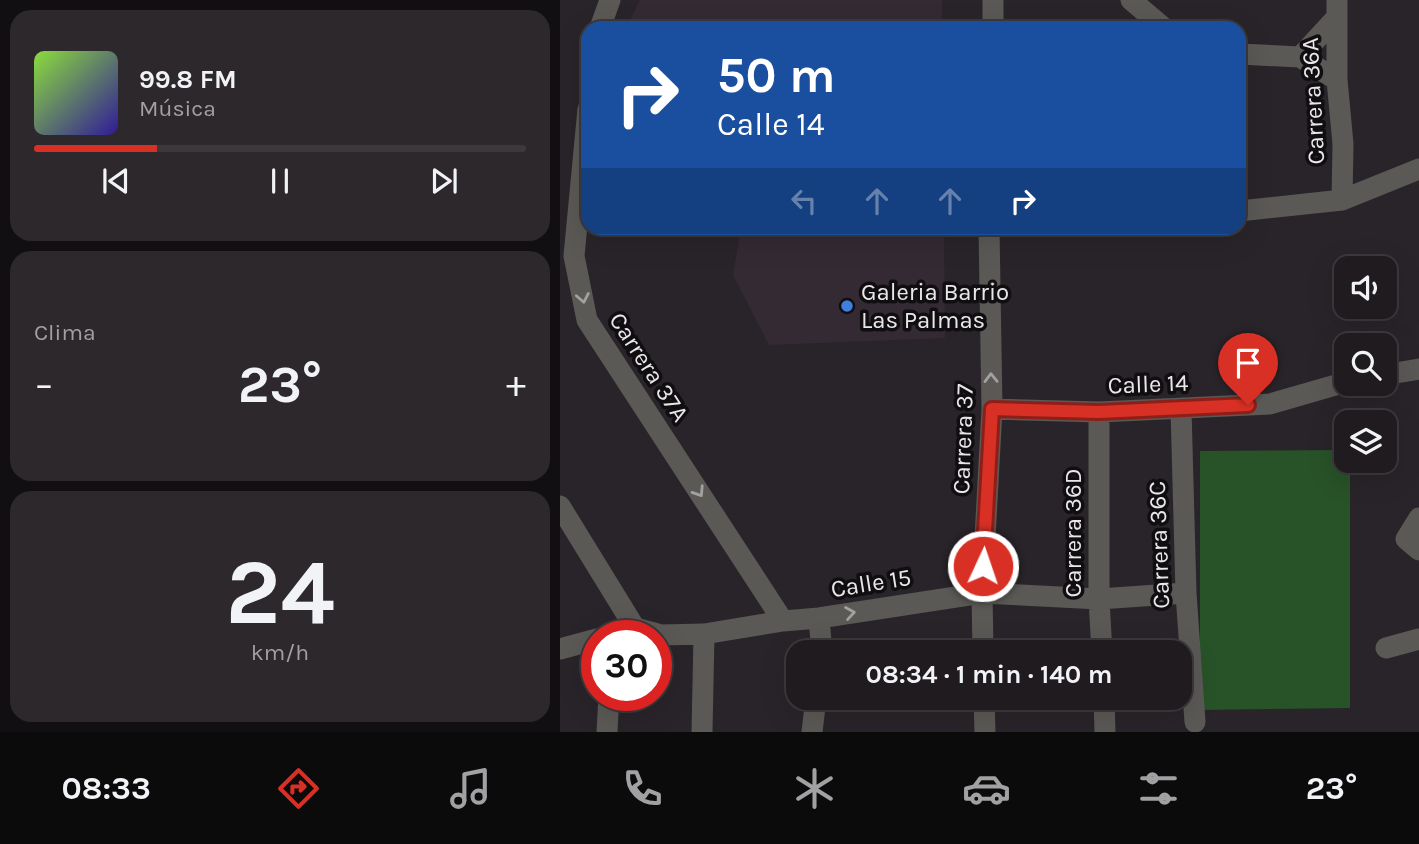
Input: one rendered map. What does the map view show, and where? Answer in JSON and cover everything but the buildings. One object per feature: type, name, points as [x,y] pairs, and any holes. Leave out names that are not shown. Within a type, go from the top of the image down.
[{"type":"street","points":[[602,21],[610,0]]},
{"type":"street","points":[[993,0],[993,21]]},
{"type":"street","points":[[1131,0],[1156,21]]},
{"type":"street","points":[[1300,57],[1336,9]]},
{"type":"street","name":"Carrera 36A","points":[[1336,9],[1337,80],[1343,144],[1342,200]]},
{"type":"street","points":[[1246,54],[1300,57],[1337,80]]},
{"type":"street","name":"Carrera 37A","points":[[581,159],[567,258],[587,320],[783,621]]},
{"type":"street","points":[[1246,210],[1342,200],[1419,169]]},
{"type":"street","name":"Carrera 37","points":[[983,640],[982,593],[992,409],[989,235]]},
{"type":"street","points":[[1397,373],[1419,369]]},
{"type":"street","name":"Calle 14","points":[[992,409],[1099,412],[1270,404],[1334,385]]},
{"type":"street","name":"Carrera 36C","points":[[1181,409],[1186,593],[1195,722]]},
{"type":"street","name":"Carrera 36D","points":[[1099,412],[1101,640]]},
{"type":"street","points":[[560,506],[630,620]]},
{"type":"street","points":[[1413,545],[1419,518]]},
{"type":"street","name":"Calle 15","points":[[672,635],[704,634],[982,593],[1099,599],[1186,593]]},
{"type":"street","points":[[819,618],[821,640]]},
{"type":"street","points":[[702,732],[704,634]]},
{"type":"street","points":[[1386,648],[1419,639]]},
{"type":"street","points":[[560,649],[581,643]]},
{"type":"street","points":[[812,732],[815,710]]},
{"type":"street","points":[[984,710],[985,732]]},
{"type":"street","points":[[1104,710],[1105,732]]},
{"type":"street","points":[[607,732],[608,711]]},
{"type":"shaded area","points":[[640,0],[942,0],[942,21],[630,21]]},
{"type":"shaded area","name":"Galeria Barrio Las Palmas","points":[[740,235],[944,235],[945,338],[769,345],[733,275]]},
{"type":"green space","points":[[1334,450],[1334,473],[1350,473],[1350,708],[1200,710],[1200,451]]},
{"type":"place","name":"Galeria Barrio Las Palmas","points":[[847,306]]},
{"type":"route","points":[[983,566],[992,409],[1099,412],[1248,405]]}]
